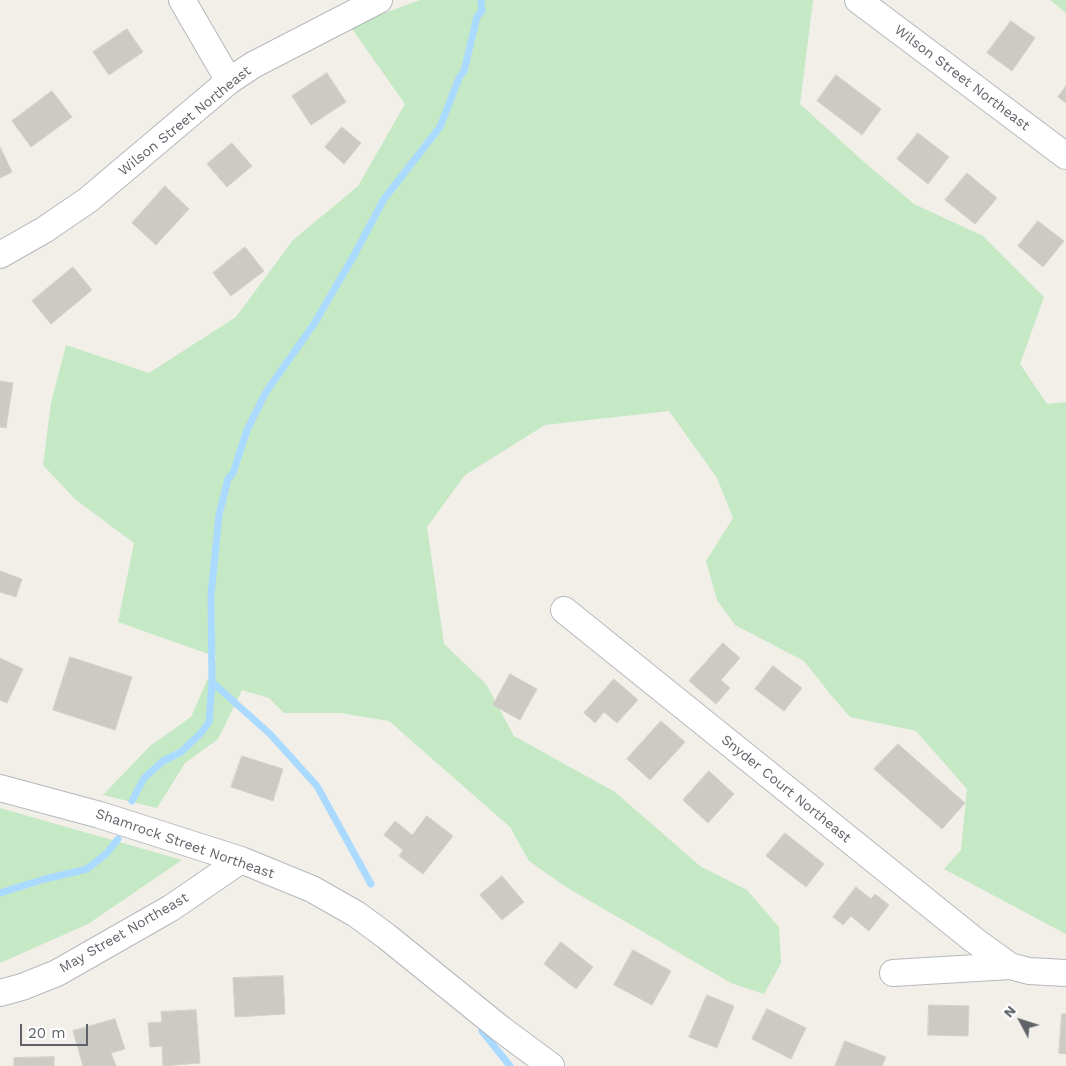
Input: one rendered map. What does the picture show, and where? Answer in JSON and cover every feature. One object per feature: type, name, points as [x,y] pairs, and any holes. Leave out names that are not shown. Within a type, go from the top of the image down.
[{"type":"street","points":[[182,0],[229,81]]},
{"type":"street","name":"Wilson Street Northeast","points":[[0,255],[44,230],[88,200],[229,81],[253,65],[379,0]]},
{"type":"street","name":"Wilson Street Northeast","points":[[858,0],[1066,156]]},
{"type":"street","name":"Snyder Court Northeast","points":[[564,610],[974,940],[1010,966]]},
{"type":"street","name":"Shamrock Street Northeast","points":[[0,788],[100,815],[242,860],[312,889],[356,914],[386,936],[501,1029],[551,1066]]},
{"type":"street","name":"May Street Northeast","points":[[0,993],[22,987],[56,973],[171,908],[242,860]]},
{"type":"street","points":[[893,973],[1010,966],[1029,971],[1066,973]]},
{"type":"green space","points":[[420,0],[813,0],[800,104],[914,204],[983,236],[1044,297],[1020,364],[1047,404],[1066,402],[1066,934],[944,869],[961,850],[967,789],[916,731],[850,717],[804,661],[735,625],[717,600],[706,561],[733,518],[717,478],[669,411],[545,425],[465,475],[427,527],[444,644],[486,684],[514,736],[615,792],[700,866],[747,890],[779,927],[781,963],[764,994],[731,983],[566,887],[529,861],[510,827],[389,721],[340,713],[284,713],[269,698],[242,690],[218,739],[185,763],[157,808],[103,795],[150,746],[191,717],[217,657],[118,622],[134,543],[76,500],[43,465],[51,403],[66,345],[149,373],[236,317],[293,240],[358,186],[405,104],[350,26]]},
{"type":"green space","points":[[1050,0],[1066,0],[1066,13]]},
{"type":"green space","points":[[0,808],[182,860],[88,924],[0,963]]},
{"type":"building","points":[[1011,21],[1035,38],[1012,71],[987,53]]},
{"type":"building","points":[[127,29],[143,52],[109,75],[93,52]]},
{"type":"building","points":[[327,73],[346,102],[311,125],[292,96]]},
{"type":"building","points":[[836,75],[881,109],[862,135],[817,101]]},
{"type":"building","points":[[1066,86],[1066,103],[1058,97]]},
{"type":"building","points":[[52,91],[72,117],[31,147],[12,121]]},
{"type":"building","points":[[342,127],[361,143],[344,164],[325,147]]},
{"type":"building","points":[[918,133],[949,157],[928,184],[897,159]]},
{"type":"building","points":[[232,143],[252,166],[227,187],[207,164]]},
{"type":"building","points":[[0,147],[12,172],[0,178]]},
{"type":"building","points":[[967,173],[997,198],[975,224],[945,200]]},
{"type":"building","points":[[165,186],[189,209],[156,245],[132,223]]},
{"type":"building","points":[[1038,221],[1064,241],[1043,267],[1018,246]]},
{"type":"building","points":[[245,247],[264,271],[231,296],[213,273]]},
{"type":"building","points":[[73,267],[92,290],[51,324],[32,301]]},
{"type":"building","points":[[0,381],[13,383],[6,428],[0,427]]},
{"type":"building","points":[[0,571],[22,579],[16,597],[0,592]]},
{"type":"building","points":[[723,643],[740,658],[721,680],[730,688],[716,704],[689,681]]},
{"type":"building","points":[[70,657],[132,677],[115,730],[53,710]]},
{"type":"building","points":[[0,658],[23,669],[7,703],[0,700]]},
{"type":"building","points":[[773,666],[802,688],[784,711],[755,689]]},
{"type":"building","points":[[510,674],[537,689],[520,720],[493,705]]},
{"type":"building","points":[[614,679],[638,700],[617,723],[604,712],[595,723],[584,713]]},
{"type":"building","points":[[661,721],[685,742],[650,780],[627,759]]},
{"type":"building","points":[[898,744],[965,803],[942,829],[874,769]]},
{"type":"building","points":[[242,756],[283,769],[273,801],[231,787]]},
{"type":"building","points":[[709,771],[734,794],[708,823],[683,800]]},
{"type":"building","points":[[427,816],[453,836],[423,874],[399,856],[403,850],[384,835],[395,821],[412,835]]},
{"type":"building","points":[[785,833],[824,864],[806,887],[766,856]]},
{"type":"building","points":[[502,876],[524,902],[502,920],[480,895]]},
{"type":"building","points":[[856,887],[871,899],[875,894],[889,905],[869,931],[851,916],[843,925],[833,917]]},
{"type":"building","points":[[561,942],[593,967],[576,989],[544,964]]},
{"type":"building","points":[[633,950],[671,971],[652,1005],[614,985]]},
{"type":"building","points":[[283,976],[285,1014],[235,1017],[233,978]]},
{"type":"building","points":[[707,995],[734,1006],[717,1048],[689,1037]]},
{"type":"building","points":[[929,1005],[969,1006],[968,1036],[928,1035]]},
{"type":"building","points":[[767,1009],[806,1028],[791,1059],[752,1039]]},
{"type":"building","points":[[196,1010],[200,1063],[163,1066],[162,1046],[150,1047],[148,1023],[162,1022],[161,1012]]},
{"type":"building","points":[[1062,1014],[1066,1014],[1066,1054],[1059,1053]]},
{"type":"building","points":[[115,1019],[125,1049],[111,1053],[116,1066],[83,1066],[73,1031]]},
{"type":"building","points":[[845,1041],[886,1057],[882,1066],[835,1066]]},
{"type":"building","points":[[54,1057],[54,1066],[14,1066],[14,1058]]},
{"type":"waterway","points":[[371,884],[317,786],[270,734],[212,682],[211,595],[219,515],[228,479],[233,473],[247,430],[266,392],[314,324],[384,199],[440,127],[459,78],[464,71],[477,17],[482,11],[481,0]]},
{"type":"waterway","points":[[132,801],[144,778],[163,761],[181,752],[200,734],[209,722],[212,682]]},
{"type":"waterway","points":[[0,893],[45,879],[87,869],[106,854],[118,839]]},
{"type":"waterway","points":[[482,1031],[510,1066]]}]
